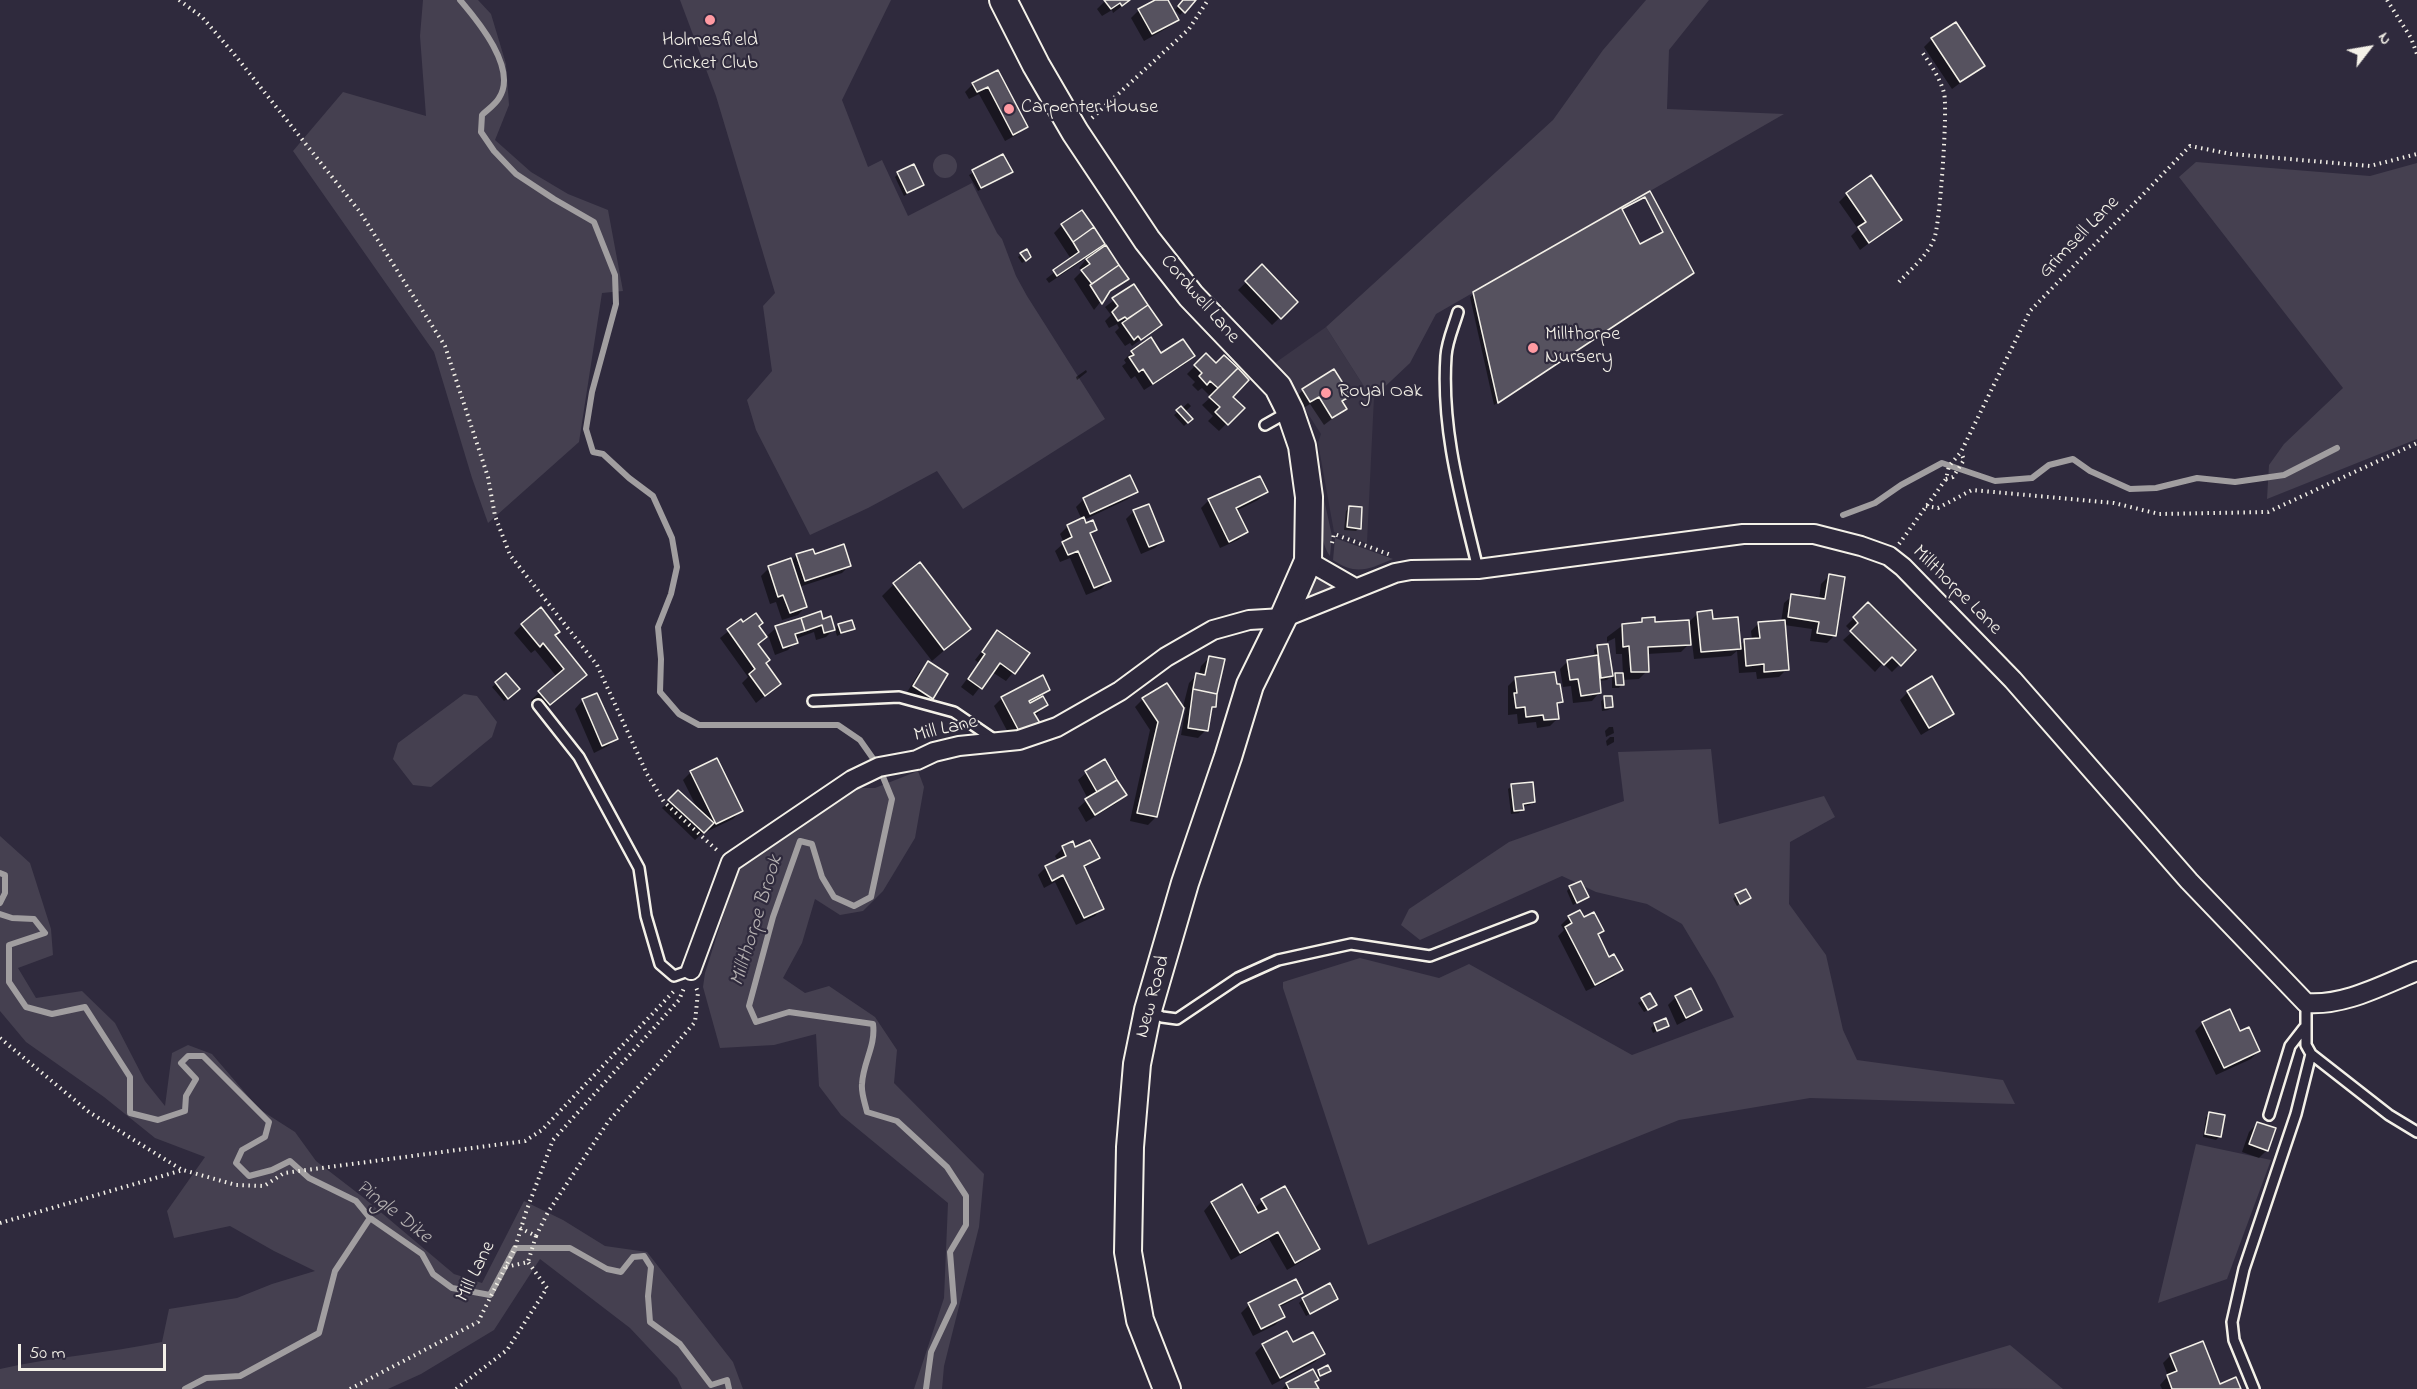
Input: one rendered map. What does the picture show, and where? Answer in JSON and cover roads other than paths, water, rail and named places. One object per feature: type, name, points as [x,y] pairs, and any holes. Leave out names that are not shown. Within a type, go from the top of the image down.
[{"type":"main road","name":"Cordwell Lane","points":[[1003,0],[1036,65],[1076,132],[1147,240],[1191,296],[1278,387],[1290,411],[1302,446],[1318,567],[1283,618]]},
{"type":"main road","name":"New Road","points":[[1167,1389],[1140,1320],[1128,1252],[1130,1147],[1137,1064],[1148,1010],[1185,883],[1250,684],[1283,618]]},
{"type":"street","name":"Millthorpe Lane","points":[[1283,618],[1395,573],[1411,570],[1478,569],[1743,534],[1814,534],[1889,556],[1903,567],[2013,680],[2189,881],[2306,1003]]},
{"type":"street","points":[[1318,567],[1355,588]]},
{"type":"street","name":"Mill Lane","points":[[691,970],[731,862],[852,780],[879,767],[917,760],[934,752],[959,746],[1019,740],[1056,727],[1120,691],[1166,657],[1213,630],[1249,620],[1283,618]]},
{"type":"street","points":[[2306,1003],[2322,1004],[2347,999],[2417,971]]},
{"type":"lane","points":[[1458,312],[1446,354],[1447,424],[1450,453],[1478,569]]},
{"type":"lane","points":[[1265,425],[1290,411]]},
{"type":"lane","points":[[813,701],[899,697],[954,712],[997,742]]},
{"type":"lane","points":[[538,705],[579,757],[639,868],[646,916],[660,964],[674,976],[691,970]]},
{"type":"lane","points":[[1148,1010],[1162,1017],[1177,1019],[1238,978],[1278,960],[1351,944],[1430,956],[1532,917]]},
{"type":"lane","points":[[2306,1003],[2304,1028],[2306,1045],[2311,1054],[2389,1115],[2417,1132]]},
{"type":"lane","points":[[2269,1115],[2290,1046],[2304,1028]]},
{"type":"lane","points":[[2254,1389],[2234,1341],[2232,1322],[2244,1269],[2296,1114],[2311,1054]]},
{"type":"waterway","name":"Millthorpe Brook","points":[[460,0],[493,46],[503,73],[504,86],[499,98],[482,115],[481,132],[494,151],[516,174],[594,222],[615,275],[616,304],[592,392],[586,429],[593,452],[603,454],[653,496],[672,538],[677,567],[671,594],[658,627],[661,659],[660,692],[679,714],[699,725],[838,725],[860,740],[879,767],[892,799],[871,897],[854,906],[834,897],[822,877],[812,844],[800,841],[773,917],[749,1006],[756,1022],[789,1012],[873,1024],[873,1040],[862,1084],[867,1112],[897,1121],[947,1167],[966,1196],[966,1225],[950,1252],[954,1303],[931,1352],[926,1389]]},
{"type":"waterway","points":[[1843,515],[1875,503],[1901,485],[1942,463],[1995,481],[2032,478],[2049,465],[2073,459],[2090,471],[2130,489],[2156,488],[2197,478],[2235,482],[2284,475],[2337,448]]},
{"type":"waterway","name":"Pingle Dike","points":[[0,873],[5,875],[5,893],[0,903]]},
{"type":"waterway","name":"Pingle Dike","points":[[0,914],[12,918],[34,919],[45,933],[9,945],[9,982],[26,1007],[52,1014],[85,1007],[130,1077],[130,1113],[158,1120],[185,1111],[186,1096],[196,1079],[181,1063],[188,1056],[203,1056],[269,1122],[265,1137],[242,1150],[236,1163],[249,1176],[272,1170],[290,1161],[309,1178],[356,1201],[370,1218],[422,1254],[433,1274],[452,1288],[490,1295],[515,1248],[570,1248],[607,1269],[621,1272],[633,1257],[644,1256],[651,1267],[648,1296],[650,1322],[680,1344],[711,1385],[727,1380],[729,1389]]},
{"type":"waterway","points":[[185,1389],[206,1378],[240,1376],[319,1333],[335,1271],[370,1218]]},
{"type":"place","name":"Holmesfield Cricket Club","points":[[710,20]]},
{"type":"place","name":"Carpenter House","points":[[1009,109]]},
{"type":"place","name":"Millthorpe Nursery","points":[[1533,348]]},
{"type":"place","name":"Royal Oak","points":[[1326,393]]}]
